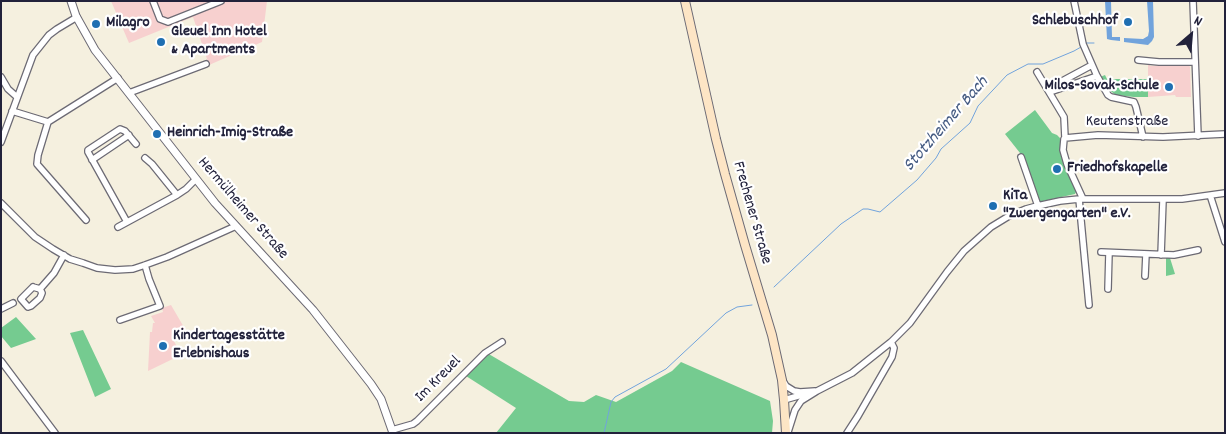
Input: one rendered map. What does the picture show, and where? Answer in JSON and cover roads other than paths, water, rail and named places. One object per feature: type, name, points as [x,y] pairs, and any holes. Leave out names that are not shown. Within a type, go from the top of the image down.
[{"type":"main road","name":"Frechener Straße","points":[[685,1],[718,148],[772,335],[782,380],[786,433]]},
{"type":"street","name":"Hermülheimer Straße","points":[[71,1],[77,17],[95,50],[196,179],[215,203],[317,315],[371,384],[381,399],[392,431]]},
{"type":"street","points":[[153,1],[160,19],[168,22],[221,1]]},
{"type":"street","points":[[1074,1],[1081,37],[1097,76],[1105,91],[1111,97],[1134,102],[1143,137]]},
{"type":"street","points":[[1193,1],[1198,136]]},
{"type":"street","points":[[1,142],[29,63],[37,48],[57,29],[77,17]]},
{"type":"street","points":[[1138,60],[1195,62]]},
{"type":"street","points":[[129,93],[206,64]]},
{"type":"street","points":[[1049,91],[1054,86],[1092,64]]},
{"type":"street","points":[[1037,72],[1064,117],[1065,138]]},
{"type":"street","points":[[1049,91],[1097,76]]},
{"type":"street","points":[[1,77],[8,89],[17,97]]},
{"type":"street","points":[[86,220],[37,164],[38,155],[48,122],[118,78]]},
{"type":"street","points":[[12,111],[48,122]]},
{"type":"street","points":[[127,222],[88,150],[120,129],[129,135],[136,144]]},
{"type":"street","name":"Keutenstraße","points":[[1089,304],[1081,199],[1063,150],[1064,139],[1098,135],[1164,137],[1225,134]]},
{"type":"street","points":[[92,160],[129,135]]},
{"type":"street","points":[[1021,157],[1038,206]]},
{"type":"street","points":[[145,158],[177,195]]},
{"type":"street","points":[[118,226],[177,195],[196,179]]},
{"type":"street","points":[[786,433],[795,410],[801,401],[852,373],[891,342],[910,323],[947,272],[972,243],[999,222],[1017,213],[1060,201],[1081,199],[1163,200],[1225,193]]},
{"type":"street","points":[[1210,195],[1224,240]]},
{"type":"street","points":[[1161,255],[1163,200]]},
{"type":"street","points":[[1,203],[35,237],[53,249],[97,268],[115,270],[133,269],[167,257],[236,226]]},
{"type":"street","points":[[1101,252],[1174,255],[1198,250]]},
{"type":"street","points":[[1108,289],[1109,253]]},
{"type":"street","points":[[1145,276],[1146,254]]},
{"type":"street","points":[[40,289],[54,273],[64,255]]},
{"type":"street","points":[[120,320],[160,306],[145,265]]},
{"type":"street","points":[[1,309],[13,303]]},
{"type":"street","name":"Im Kreuel","points":[[392,431],[418,421],[485,353],[502,342]]},
{"type":"street","points":[[847,433],[892,357],[894,348],[891,342]]},
{"type":"street","points":[[1,361],[55,433]]},
{"type":"street","points":[[782,380],[786,386],[794,391],[817,391]]},
{"type":"street","points":[[784,400],[817,391]]},
{"type":"water","points":[[1105,1],[1111,1],[1112,37],[1120,37],[1120,41],[1107,39]]},
{"type":"water","points":[[1147,1],[1153,1],[1154,37],[1152,41],[1148,45],[1124,42],[1124,38],[1143,39],[1148,36]]},
{"type":"waterway","name":"Stotzheimer Bach","points":[[1086,43],[1094,43]]},
{"type":"waterway","name":"Stotzheimer Bach","points":[[774,287],[841,224],[863,209],[880,212],[917,180],[936,158],[941,149],[970,123],[978,106],[1007,75],[1028,64],[1043,64],[1081,47]]},
{"type":"waterway","name":"Stotzheimer Bach","points":[[604,433],[611,402],[615,397],[666,369],[726,313],[737,307],[752,305]]},
{"type":"place","name":"Schlebuschhof","points":[[1128,22]]},
{"type":"place","name":"Milagro","points":[[96,24]]},
{"type":"place","name":"Gleuel Inn Hotel & Apartments","points":[[161,42]]},
{"type":"place","name":"Milos-Sovak-Schule","points":[[1169,87]]},
{"type":"place","name":"Heinrich-Imig-Straße","points":[[157,134]]},
{"type":"place","name":"Friedhofskapelle","points":[[1057,169]]},
{"type":"place","name":"KiTa \"Zwergengarten\" e.V.","points":[[993,206]]},
{"type":"place","name":"Kindertagesstätte Erlebnishaus","points":[[163,346]]}]
